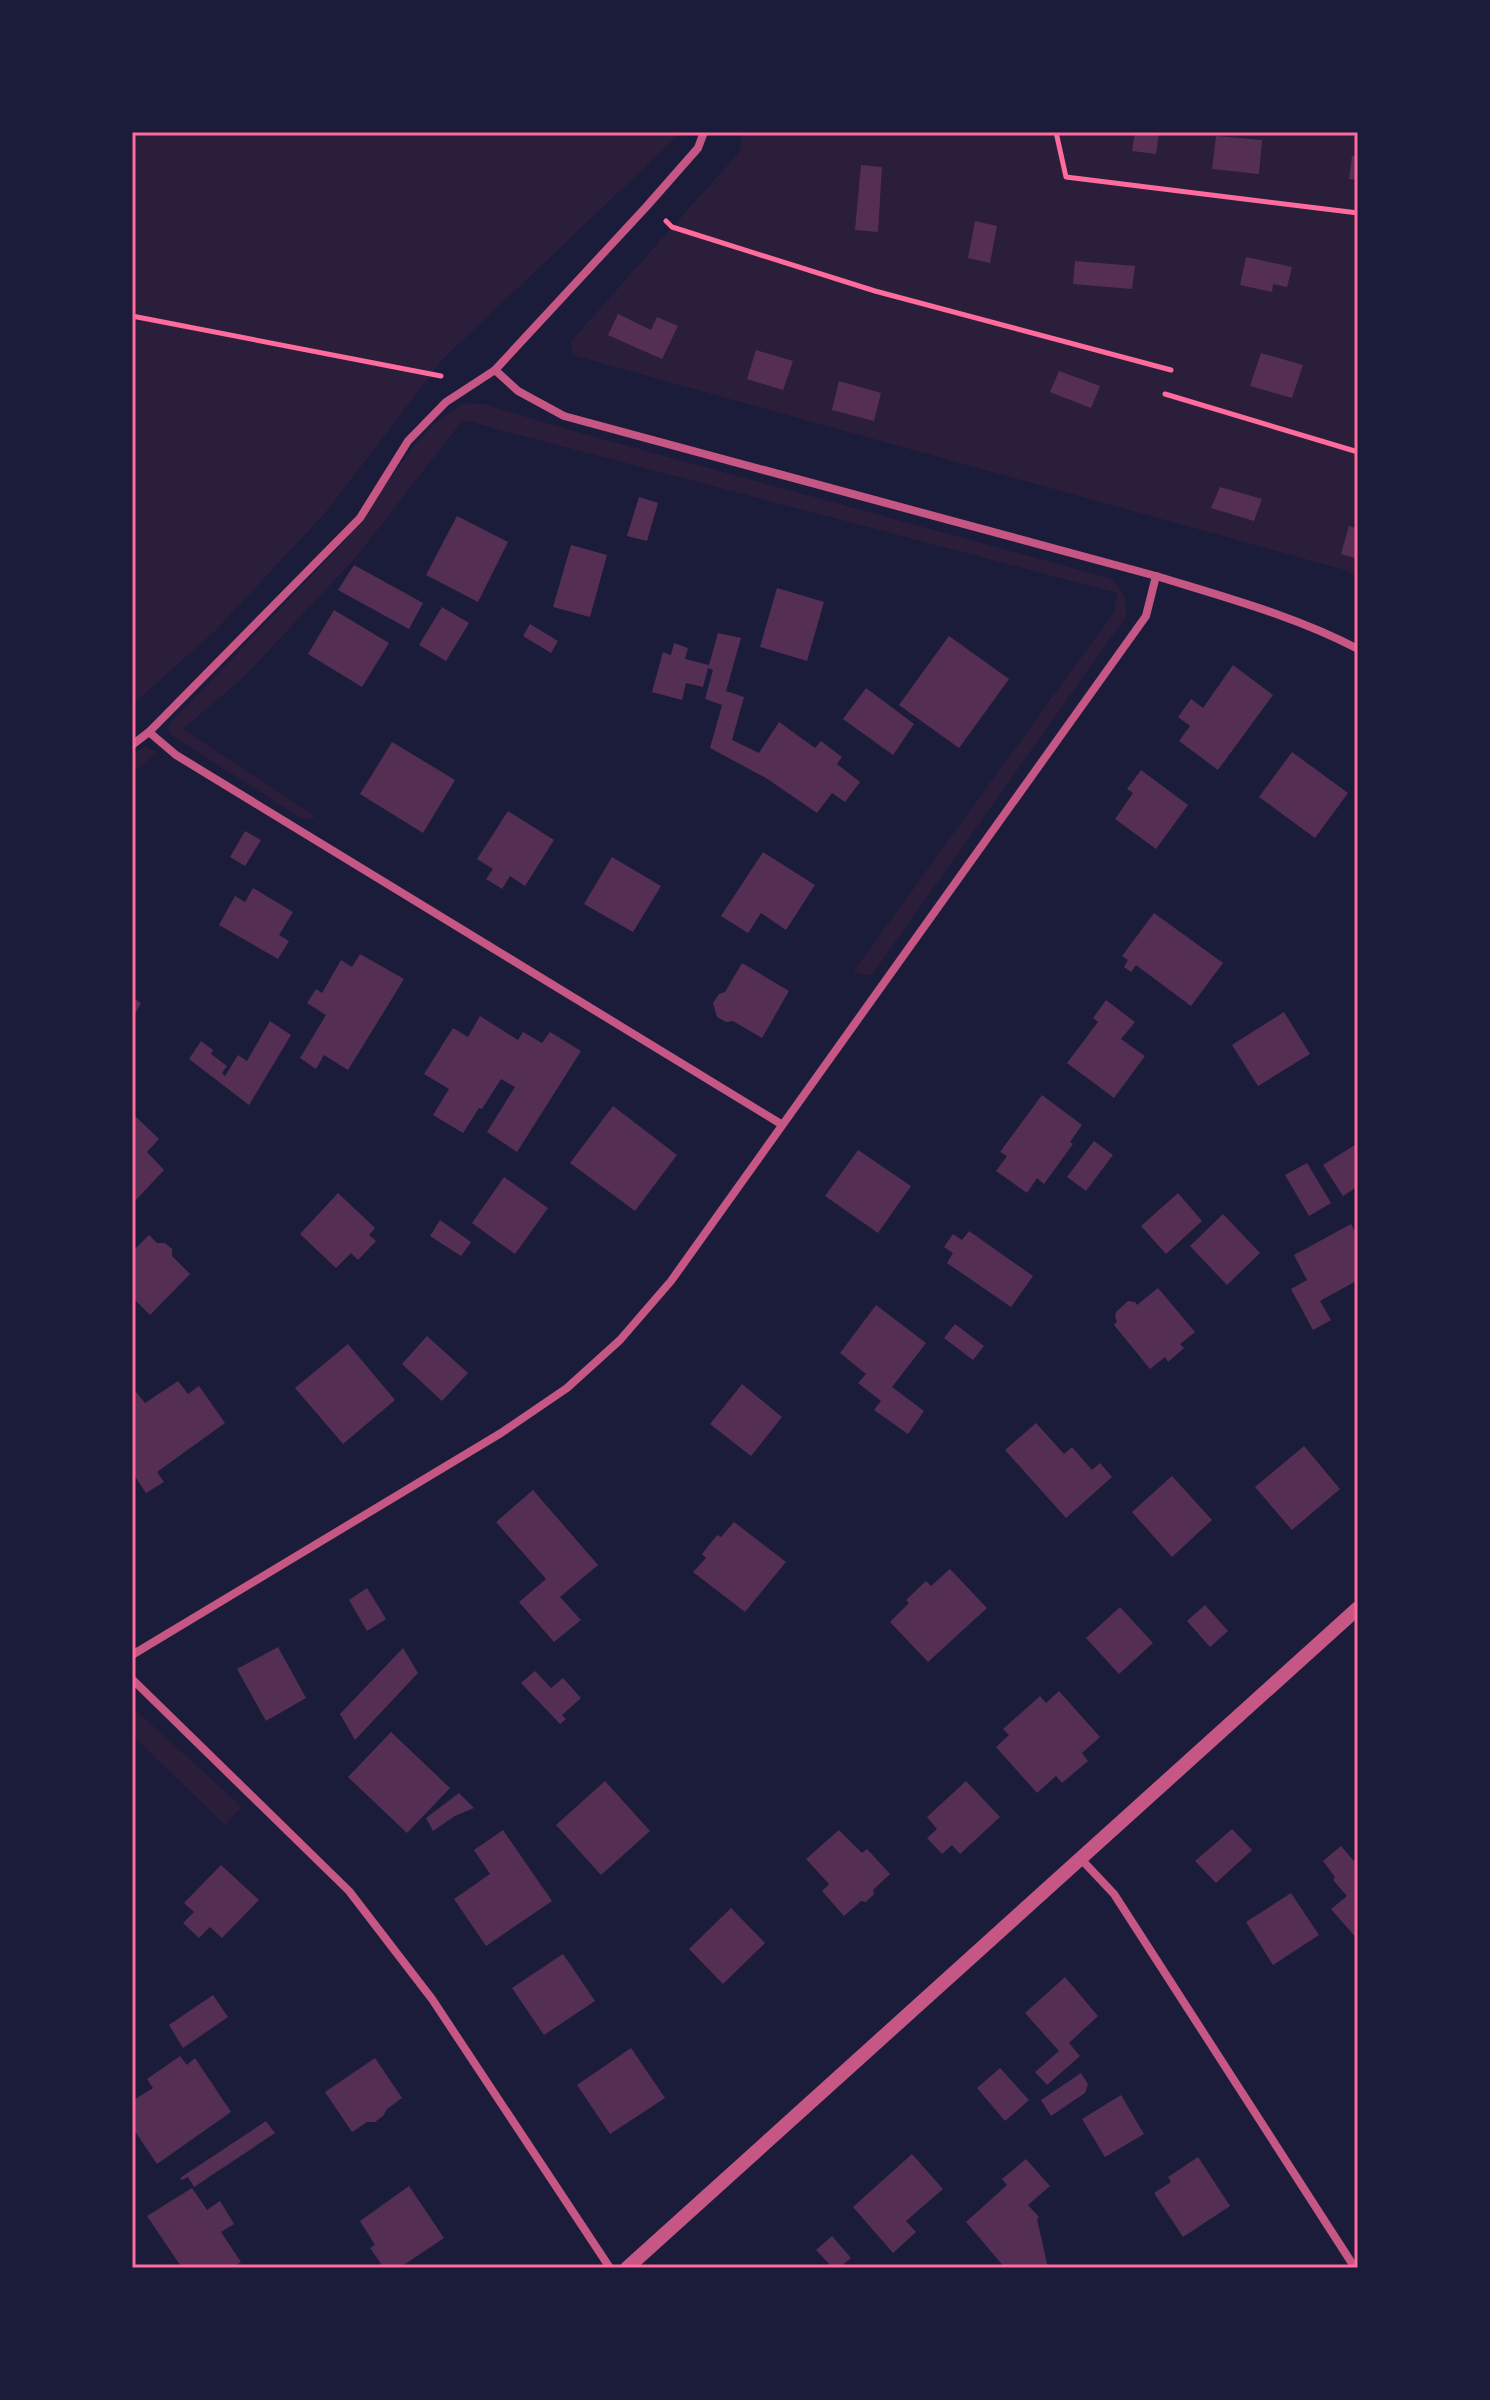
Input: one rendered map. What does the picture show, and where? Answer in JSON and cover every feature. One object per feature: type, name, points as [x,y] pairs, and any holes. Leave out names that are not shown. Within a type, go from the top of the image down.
[{"type":"street","points":[[132,745],[149,732],[360,518],[408,441],[446,402],[495,370],[698,148],[704,132]]},
{"type":"street","points":[[495,370],[518,391],[564,416],[1156,576],[1333,636],[1358,649]]},
{"type":"street","points":[[132,1655],[501,1433],[567,1388],[620,1340],[671,1281],[1146,616],[1156,576]]},
{"type":"street","points":[[149,732],[176,755],[781,1124]]},
{"type":"street","points":[[627,2268],[1358,1608]]},
{"type":"street","points":[[132,1679],[349,1891],[432,1999],[610,2268]]},
{"type":"street","points":[[1079,1858],[1114,1894],[1355,2268]]},
{"type":"path","points":[[1056,132],[1066,177],[1358,213]]},
{"type":"path","points":[[647,206],[672,227],[846,282],[1171,370]]},
{"type":"path","points":[[132,316],[474,383]]},
{"type":"path","points":[[1165,394],[1358,452]]},
{"type":"shaded area","points":[[132,132],[682,132],[443,359],[326,512],[215,631],[132,705]]},
{"type":"shaded area","points":[[742,132],[1358,132],[1358,578],[1348,571],[572,355],[571,341],[740,151]]},
{"type":"shaded area","points":[[464,403],[484,404],[1113,579],[1117,584],[1126,602],[1125,618],[871,976],[853,972],[1114,612],[1117,593],[463,420],[357,556],[245,676],[183,729],[316,817],[299,817],[170,734],[170,723],[343,543],[415,444],[433,425]]},
{"type":"shaded area","points":[[145,747],[158,752],[132,774],[132,754]]},
{"type":"shaded area","points":[[132,1707],[242,1807],[225,1825],[132,1735]]},
{"type":"building","points":[[1135,132],[1159,132],[1156,154],[1132,151]]},
{"type":"building","points":[[1216,136],[1262,140],[1259,174],[1212,169]]},
{"type":"building","points":[[1352,156],[1358,156],[1358,180],[1349,179]]},
{"type":"building","points":[[861,165],[882,167],[878,232],[855,230]]},
{"type":"building","points":[[975,221],[997,226],[990,263],[968,258]]},
{"type":"building","points":[[1246,257],[1292,267],[1287,287],[1273,284],[1272,292],[1240,285]]},
{"type":"building","points":[[1075,261],[1135,266],[1132,289],[1073,284]]},
{"type":"building","points":[[618,314],[651,330],[657,317],[678,326],[662,359],[608,335]]},
{"type":"building","points":[[756,350],[793,361],[783,390],[747,379]]},
{"type":"building","points":[[1261,353],[1303,365],[1292,398],[1250,386]]},
{"type":"building","points":[[1059,371],[1100,386],[1091,408],[1050,392]]},
{"type":"building","points":[[839,381],[881,393],[874,421],[832,410]]},
{"type":"building","points":[[1220,487],[1262,499],[1254,521],[1211,508]]},
{"type":"building","points":[[639,497],[658,503],[647,541],[627,536]]},
{"type":"building","points":[[457,516],[508,542],[478,602],[426,575]]},
{"type":"building","points":[[1349,526],[1358,529],[1358,559],[1341,554]]},
{"type":"building","points":[[571,545],[607,555],[590,617],[553,607]]},
{"type":"building","points":[[354,565],[423,603],[409,629],[338,590]]},
{"type":"building","points":[[777,588],[824,602],[807,661],[760,647]]},
{"type":"building","points":[[442,607],[469,623],[446,661],[419,645]]},
{"type":"building","points":[[334,610],[389,643],[362,687],[308,654]]},
{"type":"building","points":[[530,624],[558,641],[551,653],[523,636]]},
{"type":"building","points":[[718,633],[741,638],[726,691],[744,697],[732,740],[759,753],[779,722],[815,748],[821,741],[842,757],[837,764],[860,782],[845,802],[832,793],[817,813],[766,778],[710,748],[722,705],[705,699],[713,670],[708,668],[703,687],[686,683],[682,700],[652,692],[663,652],[671,655],[674,643],[688,648],[685,659],[709,665]]},
{"type":"building","points":[[949,636],[1009,679],[959,748],[899,705]]},
{"type":"building","points":[[1233,665],[1273,695],[1218,770],[1179,741],[1190,726],[1178,717],[1191,699],[1203,708]]},
{"type":"building","points":[[866,688],[914,724],[893,755],[843,719]]},
{"type":"building","points":[[392,742],[455,780],[423,833],[360,794]]},
{"type":"building","points":[[1292,752],[1348,793],[1315,838],[1259,797]]},
{"type":"building","points":[[1141,770],[1188,805],[1156,849],[1115,819],[1133,793],[1127,789]]},
{"type":"building","points":[[508,811],[554,840],[525,886],[510,876],[502,889],[486,879],[493,869],[477,859]]},
{"type":"building","points":[[245,831],[261,840],[245,866],[230,857]]},
{"type":"building","points":[[763,852],[815,885],[786,930],[761,913],[748,933],[721,916]]},
{"type":"building","points":[[612,857],[661,886],[633,932],[584,904]]},
{"type":"building","points":[[253,888],[293,912],[279,935],[289,941],[278,959],[219,925],[235,896],[245,902]]},
{"type":"building","points":[[1154,913],[1223,963],[1191,1006],[1136,965],[1131,972],[1124,967],[1128,960],[1122,956]]},
{"type":"building","points":[[360,954],[404,979],[348,1070],[324,1055],[316,1069],[300,1058],[326,1015],[307,1003],[316,989],[322,993],[341,960],[352,967]]},
{"type":"building","points":[[742,963],[789,991],[762,1038],[733,1021],[726,1022],[717,1017],[713,1003],[719,994],[725,992]]},
{"type":"building","points":[[132,997],[141,1003],[132,1019]]},
{"type":"building","points":[[1106,1000],[1135,1022],[1121,1039],[1145,1056],[1114,1098],[1067,1063],[1098,1022],[1093,1018]]},
{"type":"building","points":[[1284,1012],[1310,1054],[1258,1086],[1232,1045]]},
{"type":"building","points":[[480,1016],[518,1040],[523,1032],[542,1043],[550,1032],[581,1051],[517,1152],[487,1132],[515,1087],[501,1079],[463,1133],[433,1115],[449,1089],[424,1074],[453,1028],[468,1037]]},
{"type":"building","points":[[270,1021],[291,1035],[249,1105],[189,1059],[201,1041],[213,1050],[211,1054],[227,1066],[222,1073],[225,1076],[238,1055],[247,1061]]},
{"type":"building","points":[[1042,1095],[1082,1125],[1070,1142],[1073,1144],[1044,1184],[1037,1178],[1027,1193],[996,1171],[1007,1156],[1000,1152]]},
{"type":"building","points":[[613,1106],[677,1155],[635,1211],[570,1163]]},
{"type":"building","points":[[132,1113],[159,1139],[147,1152],[164,1170],[135,1201],[132,1198]]},
{"type":"building","points":[[1094,1141],[1113,1155],[1086,1191],[1067,1177]]},
{"type":"building","points":[[1358,1143],[1358,1186],[1343,1196],[1323,1165]]},
{"type":"building","points":[[858,1150],[911,1186],[878,1233],[825,1196]]},
{"type":"building","points":[[1307,1163],[1331,1203],[1309,1216],[1285,1175]]},
{"type":"building","points":[[504,1177],[548,1208],[515,1254],[472,1223]]},
{"type":"building","points":[[338,1193],[375,1228],[369,1235],[376,1241],[358,1260],[351,1253],[336,1268],[300,1234]]},
{"type":"building","points":[[1178,1193],[1202,1221],[1166,1254],[1141,1226]]},
{"type":"building","points":[[1223,1214],[1260,1253],[1227,1285],[1190,1246]]},
{"type":"building","points":[[440,1220],[471,1242],[461,1256],[430,1236]]},
{"type":"building","points":[[1351,1224],[1358,1237],[1358,1280],[1320,1301],[1331,1320],[1313,1330],[1291,1289],[1307,1280],[1294,1255]]},
{"type":"building","points":[[969,1231],[1033,1276],[1011,1307],[947,1263],[953,1253],[944,1247],[953,1234],[962,1240]]},
{"type":"building","points":[[149,1235],[157,1243],[165,1243],[172,1249],[172,1256],[190,1274],[150,1315],[132,1297],[132,1252]]},
{"type":"building","points":[[1158,1288],[1195,1332],[1180,1344],[1184,1348],[1168,1362],[1165,1357],[1150,1369],[1114,1325],[1116,1312],[1128,1301],[1137,1305]]},
{"type":"building","points":[[876,1305],[926,1343],[892,1387],[924,1411],[908,1434],[874,1410],[881,1401],[858,1383],[866,1374],[840,1353]]},
{"type":"building","points":[[955,1324],[984,1346],[973,1360],[944,1338]]},
{"type":"building","points":[[427,1336],[468,1373],[442,1401],[402,1364]]},
{"type":"building","points":[[348,1344],[395,1400],[343,1444],[295,1388]]},
{"type":"building","points":[[178,1381],[188,1394],[199,1386],[225,1423],[157,1472],[164,1482],[146,1493],[132,1472],[132,1387],[145,1403]]},
{"type":"building","points":[[742,1384],[782,1417],[751,1456],[710,1424]]},
{"type":"building","points":[[1036,1423],[1064,1454],[1072,1447],[1092,1470],[1100,1463],[1112,1477],[1066,1518],[1005,1450]]},
{"type":"building","points":[[1304,1446],[1340,1489],[1292,1530],[1255,1487]]},
{"type":"building","points":[[1172,1476],[1212,1520],[1172,1557],[1132,1512]]},
{"type":"building","points":[[533,1490],[598,1565],[560,1597],[581,1620],[554,1642],[519,1602],[546,1579],[496,1522]]},
{"type":"building","points":[[734,1522],[786,1562],[745,1612],[693,1572],[706,1558],[702,1554],[717,1535],[721,1537]]},
{"type":"building","points":[[950,1569],[987,1608],[928,1662],[890,1622],[909,1603],[906,1600],[926,1581],[931,1586]]},
{"type":"building","points":[[367,1588],[386,1619],[367,1631],[349,1600]]},
{"type":"building","points":[[1205,1605],[1228,1631],[1210,1647],[1187,1621]]},
{"type":"building","points":[[1120,1607],[1153,1643],[1119,1674],[1086,1638]]},
{"type":"building","points":[[278,1647],[306,1698],[266,1721],[237,1669]]},
{"type":"building","points":[[403,1648],[418,1673],[355,1740],[340,1714]]},
{"type":"building","points":[[535,1671],[551,1688],[563,1678],[581,1698],[562,1715],[566,1719],[560,1724],[521,1683]]},
{"type":"building","points":[[1059,1691],[1100,1737],[1082,1753],[1088,1761],[1062,1783],[1056,1776],[1037,1793],[996,1747],[1009,1735],[1003,1729],[1040,1696],[1046,1703]]},
{"type":"building","points":[[391,1732],[450,1788],[407,1833],[348,1777]]},
{"type":"building","points":[[605,1781],[650,1831],[601,1875],[556,1825]]},
{"type":"building","points":[[966,1781],[1000,1817],[960,1854],[952,1845],[942,1854],[927,1838],[937,1829],[927,1817]]},
{"type":"building","points":[[459,1793],[474,1808],[433,1831],[426,1818]]},
{"type":"building","points":[[1232,1829],[1252,1850],[1216,1883],[1195,1861]]},
{"type":"building","points":[[503,1830],[552,1901],[486,1946],[454,1899],[490,1874],[474,1850]]},
{"type":"building","points":[[839,1830],[862,1853],[867,1849],[890,1874],[873,1890],[874,1894],[866,1902],[861,1901],[844,1916],[822,1891],[829,1884],[806,1859]]},
{"type":"building","points":[[1341,1846],[1354,1861],[1358,1857],[1358,1940],[1331,1909],[1347,1896],[1333,1880],[1335,1877],[1323,1861]]},
{"type":"building","points":[[221,1865],[259,1900],[222,1938],[210,1927],[199,1938],[183,1923],[194,1912],[184,1903]]},
{"type":"building","points":[[1291,1893],[1319,1935],[1273,1965],[1246,1922]]},
{"type":"building","points":[[731,1908],[765,1943],[723,1984],[689,1949]]},
{"type":"building","points":[[563,1954],[595,2001],[544,2035],[512,1988]]},
{"type":"building","points":[[1065,1977],[1098,2016],[1069,2043],[1080,2056],[1047,2085],[1035,2072],[1059,2051],[1025,2013]]},
{"type":"building","points":[[213,1995],[228,2017],[183,2048],[169,2025]]},
{"type":"building","points":[[631,2048],[665,2098],[610,2134],[577,2085]]},
{"type":"building","points":[[180,2056],[187,2065],[195,2058],[231,2112],[157,2164],[132,2127],[132,2101],[153,2088],[147,2079]]},
{"type":"building","points":[[375,2058],[402,2098],[375,2122],[367,2122],[352,2132],[325,2092]]},
{"type":"building","points":[[1000,2068],[1029,2100],[1005,2121],[977,2088]]},
{"type":"building","points":[[1081,2073],[1088,2084],[1085,2093],[1051,2116],[1041,2100]]},
{"type":"building","points":[[1121,2095],[1144,2134],[1105,2157],[1082,2119]]},
{"type":"building","points":[[266,2121],[275,2133],[194,2187],[188,2177],[180,2178]]},
{"type":"building","points":[[912,2154],[943,2189],[906,2221],[916,2232],[893,2253],[853,2207]]},
{"type":"building","points":[[1198,2157],[1230,2206],[1183,2237],[1154,2193],[1171,2182],[1168,2177]]},
{"type":"building","points":[[1026,2159],[1050,2186],[1028,2205],[1039,2217],[1048,2268],[1005,2268],[966,2222],[1007,2185],[1002,2179]]},
{"type":"building","points":[[409,2186],[444,2238],[399,2268],[384,2268],[370,2248],[375,2245],[360,2221]]},
{"type":"building","points":[[192,2188],[207,2210],[220,2201],[234,2224],[221,2232],[241,2262],[232,2268],[182,2268],[147,2216]]},
{"type":"building","points":[[832,2236],[851,2258],[839,2268],[833,2268],[816,2250]]}]
